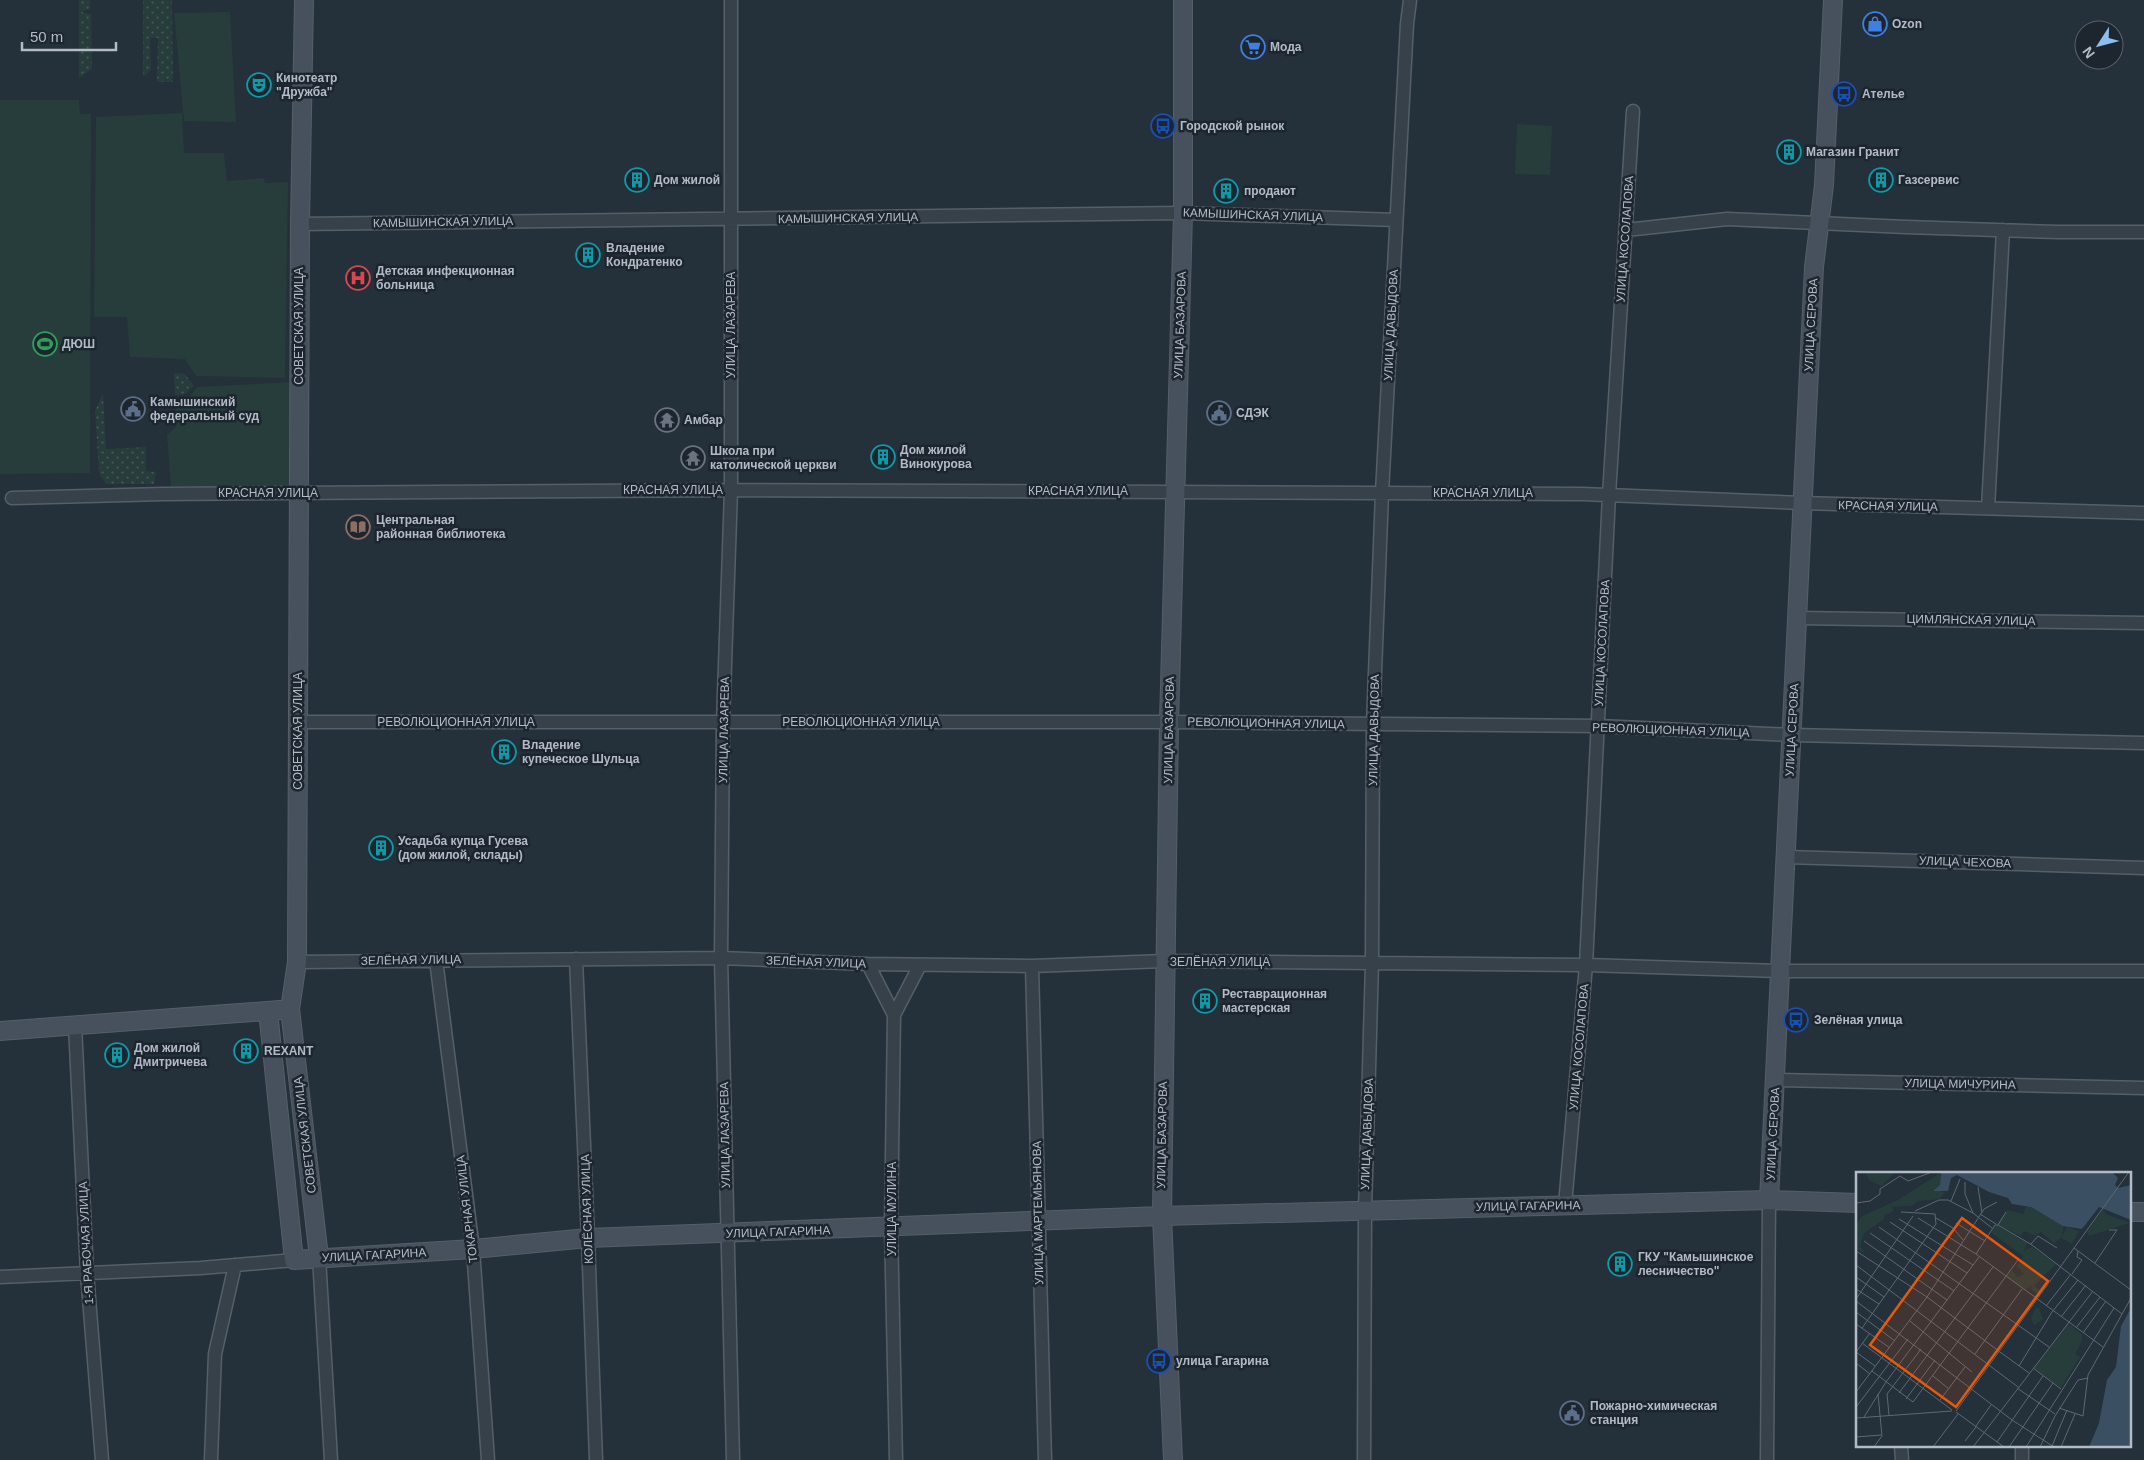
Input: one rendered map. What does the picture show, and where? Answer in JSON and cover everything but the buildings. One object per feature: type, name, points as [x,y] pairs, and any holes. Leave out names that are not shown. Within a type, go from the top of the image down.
[{"type":"street","name":"СОВЕТСКАЯ УЛИЦА","points":[[304,0],[298,493],[297,962],[290,1009],[319,1258],[332,1460]]},
{"type":"street","name":"УЛИЦА ЛАЗАРЕВА","points":[[731,0],[731,490],[723,723],[721,958],[734,1460]]},
{"type":"street","name":"УЛИЦА БАЗАРОВА","points":[[1173,1460],[1162,1216],[1164,962],[1169,722],[1183,213],[1183,0]]},
{"type":"street","name":"УЛИЦА ДАВЫДОВА","points":[[1364,1460],[1365,1210],[1372,963],[1374,724],[1382,493],[1407,24],[1410,0]]},
{"type":"street","name":"УЛИЦА СЕРОВА","points":[[1767,1460],[1769,1200],[1814,267],[1824,185],[1833,0]]},
{"type":"street","name":"УЛИЦА КОСОЛАПОВА","points":[[1565,1205],[1586,965],[1609,495],[1633,111]]},
{"type":"street","name":"КАМЫШИНСКАЯ УЛИЦА","points":[[300,224],[1183,213],[1396,220]]},
{"type":"street","points":[[1626,230],[1727,219],[2003,230],[2144,232]]},
{"type":"street","points":[[1988,508],[2003,230]]},
{"type":"street","name":"КРАСНАЯ УЛИЦА","points":[[12,498],[298,493],[731,490],[1175,491],[1609,495],[1802,504],[2144,513]]},
{"type":"street","name":"ЦИМЛЯНСКАЯ УЛИЦА","points":[[1797,618],[2144,623]]},
{"type":"street","name":"РЕВОЛЮЦИОННАЯ УЛИЦА","points":[[299,722],[1169,722],[1599,726],[1792,735],[2144,743]]},
{"type":"street","name":"УЛИЦА ЧЕХОВА","points":[[1786,857],[2144,868]]},
{"type":"street","name":"ЗЕЛЁНАЯ УЛИЦА","points":[[297,962],[721,958],[920,965],[1032,966],[1164,962],[1372,963],[1586,965],[1780,971],[2144,971]]},
{"type":"street","name":"КОЛЁСНАЯ УЛИЦА","points":[[576,959],[596,1460]]},
{"type":"street","name":"ТОКАРНАЯ УЛИЦА","points":[[436,960],[472,1249],[488,1460]]},
{"type":"street","name":"УЛИЦА МУЛИНА","points":[[868,964],[894,1015],[891,1227],[896,1460]]},
{"type":"street","points":[[894,1015],[920,965]]},
{"type":"street","name":"УЛИЦА МАРТЕМЬЯНОВА","points":[[1032,966],[1045,1460]]},
{"type":"street","points":[[0,1031],[290,1009]]},
{"type":"street","points":[[268,1011],[294,1260]]},
{"type":"street","name":"1-Я РАБОЧАЯ УЛИЦА","points":[[75,1026],[88,1273],[102,1460]]},
{"type":"street","name":"УЛИЦА МИЧУРИНА","points":[[1775,1080],[2144,1088]]},
{"type":"street","name":"УЛИЦА ГАГАРИНА","points":[[0,1277],[235,1266],[319,1258],[472,1249],[588,1238],[1365,1210],[1769,1200],[1856,1203]]},
{"type":"street","points":[[212,1460],[215,1354],[235,1266]]},
{"type":"green space","points":[[79,0],[90,0],[90,9],[81,12],[91,14],[92,69],[79,78]]},
{"type":"green space","points":[[143,0],[172,0],[173,82],[157,82],[158,38],[150,38],[151,70],[143,77]]},
{"type":"green space","points":[[230,12],[236,122],[184,121],[174,13]]},
{"type":"green space","name":"ДЮШ","points":[[0,100],[79,100],[80,114],[91,114],[90,473],[0,474]]},
{"type":"green space","points":[[182,113],[184,153],[224,153],[227,181],[264,178],[265,183],[288,182],[285,378],[196,376],[185,359],[130,357],[127,317],[94,317],[96,117]]},
{"type":"green space","points":[[1517,124],[1552,126],[1550,175],[1515,174]]},
{"type":"green space","points":[[174,373],[185,374],[194,386],[185,394],[175,395]]},
{"type":"green space","points":[[292,382],[290,487],[171,486],[167,435],[176,427],[176,402],[187,400],[197,387]]},
{"type":"green space","points":[[103,393],[106,449],[146,447],[146,471],[156,472],[154,484],[106,484],[99,474],[95,411]]},
{"type":"place","name":"Ozon","points":[[1875,24]]},
{"type":"place","name":"Мода","points":[[1253,47]]},
{"type":"place","name":"Кинотеатр \"Дружба\"","points":[[259,85]]},
{"type":"place","name":"Ателье","points":[[1844,94]]},
{"type":"place","name":"Городской рынок","points":[[1163,126]]},
{"type":"place","name":"Магазин Гранит","points":[[1789,152]]},
{"type":"place","name":"Дом жилой","points":[[637,180]]},
{"type":"place","name":"Газсервис","points":[[1881,180]]},
{"type":"place","name":"продают","points":[[1226,191]]},
{"type":"place","name":"Владение Кондратенко","points":[[588,255]]},
{"type":"place","name":"Детская инфекционная больница","points":[[358,278]]},
{"type":"place","name":"ДЮШ","points":[[45,344]]},
{"type":"place","name":"Камышинский федеральный суд","points":[[133,409]]},
{"type":"place","name":"СДЭК","points":[[1219,413]]},
{"type":"place","name":"Амбар","points":[[667,420]]},
{"type":"place","name":"Дом жилой Винокурова","points":[[883,457]]},
{"type":"place","name":"Школа при католической церкви","points":[[693,458]]},
{"type":"place","name":"Центральная районная библиотека","points":[[358,527]]},
{"type":"place","name":"Владение купеческое Шульца","points":[[504,752]]},
{"type":"place","name":"Усадьба купца Гусева (дом жилой, склады)","points":[[381,848]]},
{"type":"place","name":"Реставрационная мастерская","points":[[1205,1001]]},
{"type":"place","name":"Зелёная улица","points":[[1796,1020]]},
{"type":"place","name":"REXANT","points":[[246,1051]]},
{"type":"place","name":"Дом жилой Дмитричева","points":[[117,1055]]},
{"type":"place","name":"ГКУ \"Камышинское лесничество\"","points":[[1620,1264]]},
{"type":"place","name":"улица Гагарина","points":[[1159,1361]]},
{"type":"place","name":"Пожарно-химическая станция","points":[[1572,1413]]}]
